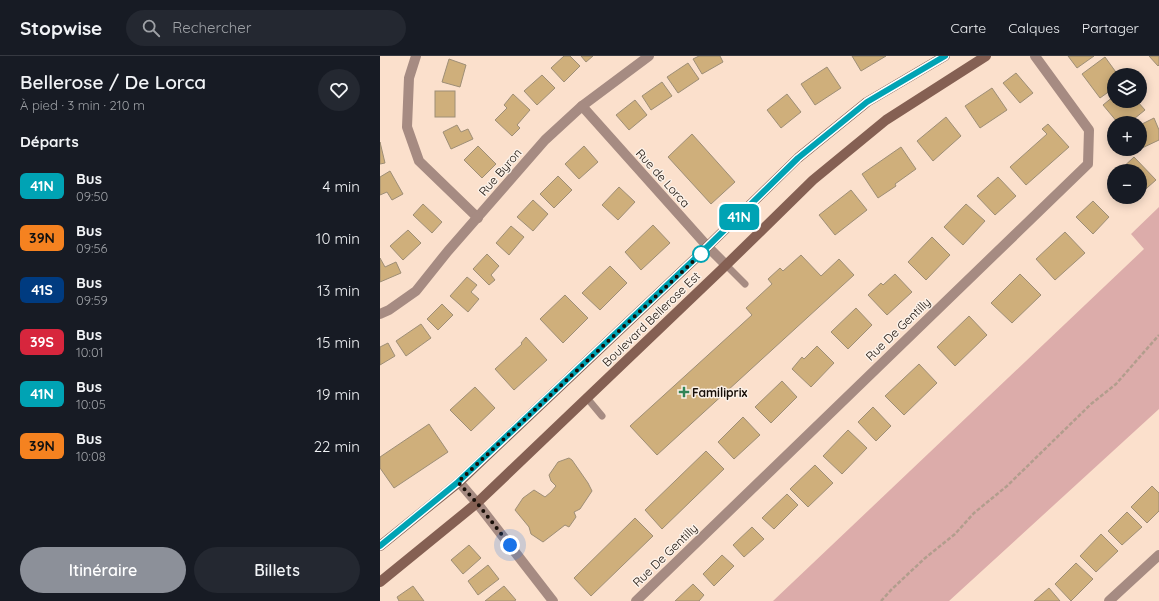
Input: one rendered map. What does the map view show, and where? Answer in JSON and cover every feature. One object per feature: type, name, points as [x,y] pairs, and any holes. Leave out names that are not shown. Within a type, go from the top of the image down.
[{"type":"street","points":[[416,56],[410,78],[408,127],[419,161],[478,218]]},
{"type":"street","name":"Rue Byron","points":[[380,314],[389,310],[416,291],[448,251],[545,140],[582,106],[649,56]]},
{"type":"street","name":"Boulevard Bellerose Est","points":[[380,546],[458,482],[708,247],[798,158],[867,102],[945,56]]},
{"type":"street","name":"Boulevard Bellerose Est","points":[[380,582],[477,503],[813,180],[886,120],[986,56]]},
{"type":"street","name":"Rue De Gentilly","points":[[636,601],[1088,164],[1089,130],[1035,56]]},
{"type":"street","name":"Rue de Lorca","points":[[582,106],[708,247],[726,265]]},
{"type":"street","points":[[458,482],[477,503],[553,601]]},
{"type":"street","points":[[1108,601],[1159,555]]},
{"type":"lane","points":[[726,265],[745,284]]},
{"type":"lane","points":[[586,398],[602,416]]},
{"type":"path","points":[[881,601],[914,569],[955,534],[974,513],[1007,486],[1091,404],[1116,384],[1159,335]]},
{"type":"shaded area","points":[[1159,207],[1159,409],[949,601],[773,601],[1144,249],[1131,234]]},
{"type":"building","points":[[564,56],[570,56],[580,66],[564,82],[551,68]]},
{"type":"building","points":[[581,56],[593,56],[586,62]]},
{"type":"building","points":[[699,56],[720,56],[723,62],[702,74],[693,59]]},
{"type":"building","points":[[852,56],[886,56],[861,71]]},
{"type":"building","points":[[1068,56],[1094,56],[1077,68]]},
{"type":"building","points":[[1149,56],[1159,56],[1158,66]]},
{"type":"building","points":[[1105,57],[1113,68],[1107,68],[1107,93],[1100,98],[1082,74]]},
{"type":"building","points":[[449,59],[466,65],[460,87],[442,82]]},
{"type":"building","points":[[688,63],[699,79],[678,93],[667,77]]},
{"type":"building","points":[[827,67],[841,88],[815,105],[801,84]]},
{"type":"building","points":[[1016,73],[1033,93],[1020,103],[1003,83]]},
{"type":"building","points":[[542,75],[555,88],[537,105],[524,91]]},
{"type":"building","points":[[662,82],[672,96],[651,110],[642,96]]},
{"type":"building","points":[[992,88],[1007,110],[980,128],[965,106]]},
{"type":"building","points":[[435,91],[455,91],[455,117],[435,117]]},
{"type":"building","points":[[513,94],[530,110],[517,125],[520,128],[512,136],[495,120],[507,108],[504,105]]},
{"type":"building","points":[[787,94],[801,112],[781,128],[767,110]]},
{"type":"building","points":[[635,100],[647,115],[629,130],[616,115]]},
{"type":"building","points":[[1107,102],[1107,108],[1143,108],[1145,110],[1138,116],[1112,116],[1103,105]]},
{"type":"building","points":[[946,117],[961,136],[933,161],[917,141]]},
{"type":"building","points":[[1154,118],[1159,130],[1159,140],[1147,146],[1147,122]]},
{"type":"building","points":[[1048,124],[1069,147],[1026,185],[1010,167],[1047,134],[1042,129]]},
{"type":"building","points":[[457,125],[461,132],[468,129],[473,139],[451,149],[443,132]]},
{"type":"building","points":[[692,134],[735,182],[711,204],[668,157]]},
{"type":"building","points":[[380,142],[385,163],[380,164]]},
{"type":"building","points":[[478,146],[496,164],[482,178],[464,160]]},
{"type":"building","points":[[584,146],[598,162],[579,179],[565,164]]},
{"type":"building","points":[[901,147],[916,169],[895,184],[896,186],[878,198],[862,174]]},
{"type":"building","points":[[1134,157],[1141,164],[1126,164]]},
{"type":"building","points":[[390,171],[403,194],[392,200],[387,192],[380,195],[380,177]]},
{"type":"building","points":[[1147,171],[1156,180],[1147,188]]},
{"type":"building","points":[[558,176],[572,190],[554,208],[540,194]]},
{"type":"building","points":[[998,177],[1016,196],[995,215],[977,196]]},
{"type":"building","points":[[619,187],[635,202],[618,220],[602,205]]},
{"type":"building","points":[[851,190],[867,210],[835,235],[819,215]]},
{"type":"building","points":[[533,200],[548,214],[533,231],[517,217]]},
{"type":"building","points":[[1093,201],[1109,217],[1093,234],[1076,217]]},
{"type":"building","points":[[423,204],[442,222],[432,233],[413,215]]},
{"type":"building","points":[[966,204],[985,221],[963,245],[944,227]]},
{"type":"building","points":[[653,225],[670,243],[641,270],[625,252]]},
{"type":"building","points":[[511,226],[524,237],[509,255],[496,243]]},
{"type":"building","points":[[408,230],[421,243],[403,260],[390,246]]},
{"type":"building","points":[[1065,232],[1085,253],[1055,280],[1036,259]]},
{"type":"building","points":[[932,237],[950,255],[926,280],[908,262]]},
{"type":"building","points":[[487,254],[499,266],[491,275],[495,280],[489,285],[473,269]]},
{"type":"building","points":[[801,255],[821,276],[839,259],[854,275],[657,455],[630,426],[752,315],[746,308],[772,284],[768,279],[780,268],[783,271]]},
{"type":"building","points":[[380,258],[385,267],[396,262],[401,273],[380,282]]},
{"type":"building","points":[[610,266],[627,283],[600,310],[582,293]]},
{"type":"building","points":[[895,274],[912,292],[887,315],[868,295],[881,283],[883,285]]},
{"type":"building","points":[[1020,274],[1041,295],[1012,323],[991,303]]},
{"type":"building","points":[[467,277],[477,285],[471,292],[479,299],[468,312],[450,296]]},
{"type":"building","points":[[565,295],[588,318],[563,343],[540,319]]},
{"type":"building","points":[[442,304],[453,315],[438,330],[427,319]]},
{"type":"building","points":[[856,308],[872,325],[848,349],[831,332]]},
{"type":"building","points":[[969,316],[987,335],[955,366],[937,347]]},
{"type":"building","points":[[421,324],[431,338],[406,356],[396,341]]},
{"type":"building","points":[[526,337],[547,360],[514,390],[495,369],[522,344],[521,343]]},
{"type":"building","points":[[388,343],[395,356],[380,365],[380,347]]},
{"type":"building","points":[[817,346],[834,363],[811,387],[792,369],[802,357],[804,359]]},
{"type":"building","points":[[919,364],[937,383],[904,415],[885,396]]},
{"type":"building","points":[[782,381],[797,397],[771,423],[755,407]]},
{"type":"building","points":[[475,387],[495,408],[471,431],[450,410]]},
{"type":"building","points":[[873,407],[891,426],[876,441],[858,422]]},
{"type":"building","points":[[743,417],[760,435],[734,459],[718,442]]},
{"type":"building","points":[[429,424],[448,452],[394,488],[380,468],[380,457]]},
{"type":"building","points":[[848,430],[867,448],[842,474],[823,456]]},
{"type":"building","points":[[706,451],[724,469],[662,529],[645,510]]},
{"type":"building","points":[[569,458],[572,460],[592,491],[580,509],[574,512],[576,517],[569,527],[565,525],[543,542],[531,534],[529,527],[515,510],[523,498],[534,490],[545,497],[551,492],[556,486],[551,481],[549,475],[558,462]]},
{"type":"building","points":[[815,465],[833,483],[808,507],[790,489]]},
{"type":"building","points":[[1152,486],[1159,493],[1159,511],[1147,523],[1131,507]]},
{"type":"building","points":[[787,494],[798,505],[774,529],[762,518]]},
{"type":"building","points":[[1127,512],[1142,527],[1122,545],[1108,531]]},
{"type":"building","points":[[635,518],[653,536],[591,596],[574,578]]},
{"type":"building","points":[[752,527],[764,539],[744,557],[733,545]]},
{"type":"building","points":[[1101,534],[1118,551],[1096,572],[1080,556]]},
{"type":"building","points":[[469,545],[481,558],[463,574],[451,560]]},
{"type":"building","points":[[722,555],[734,566],[714,586],[703,574]]},
{"type":"building","points":[[1076,563],[1093,579],[1071,601],[1055,584]]},
{"type":"building","points":[[488,565],[499,579],[478,595],[468,581]]},
{"type":"building","points":[[693,584],[704,595],[699,601],[675,601]]},
{"type":"building","points":[[413,586],[424,601],[399,601],[397,597]]},
{"type":"building","points":[[504,586],[516,600],[485,601]]},
{"type":"building","points":[[1049,588],[1060,601],[1034,601]]},
{"type":"bus line","name":"41N","points":[[380,546],[458,482],[701,253],[798,158],[867,102],[945,56]]},
{"type":"place","name":"Familiprix","points":[[684,392]]},
{"type":"route","points":[[510,545],[477,503],[458,482],[701,254]]}]
